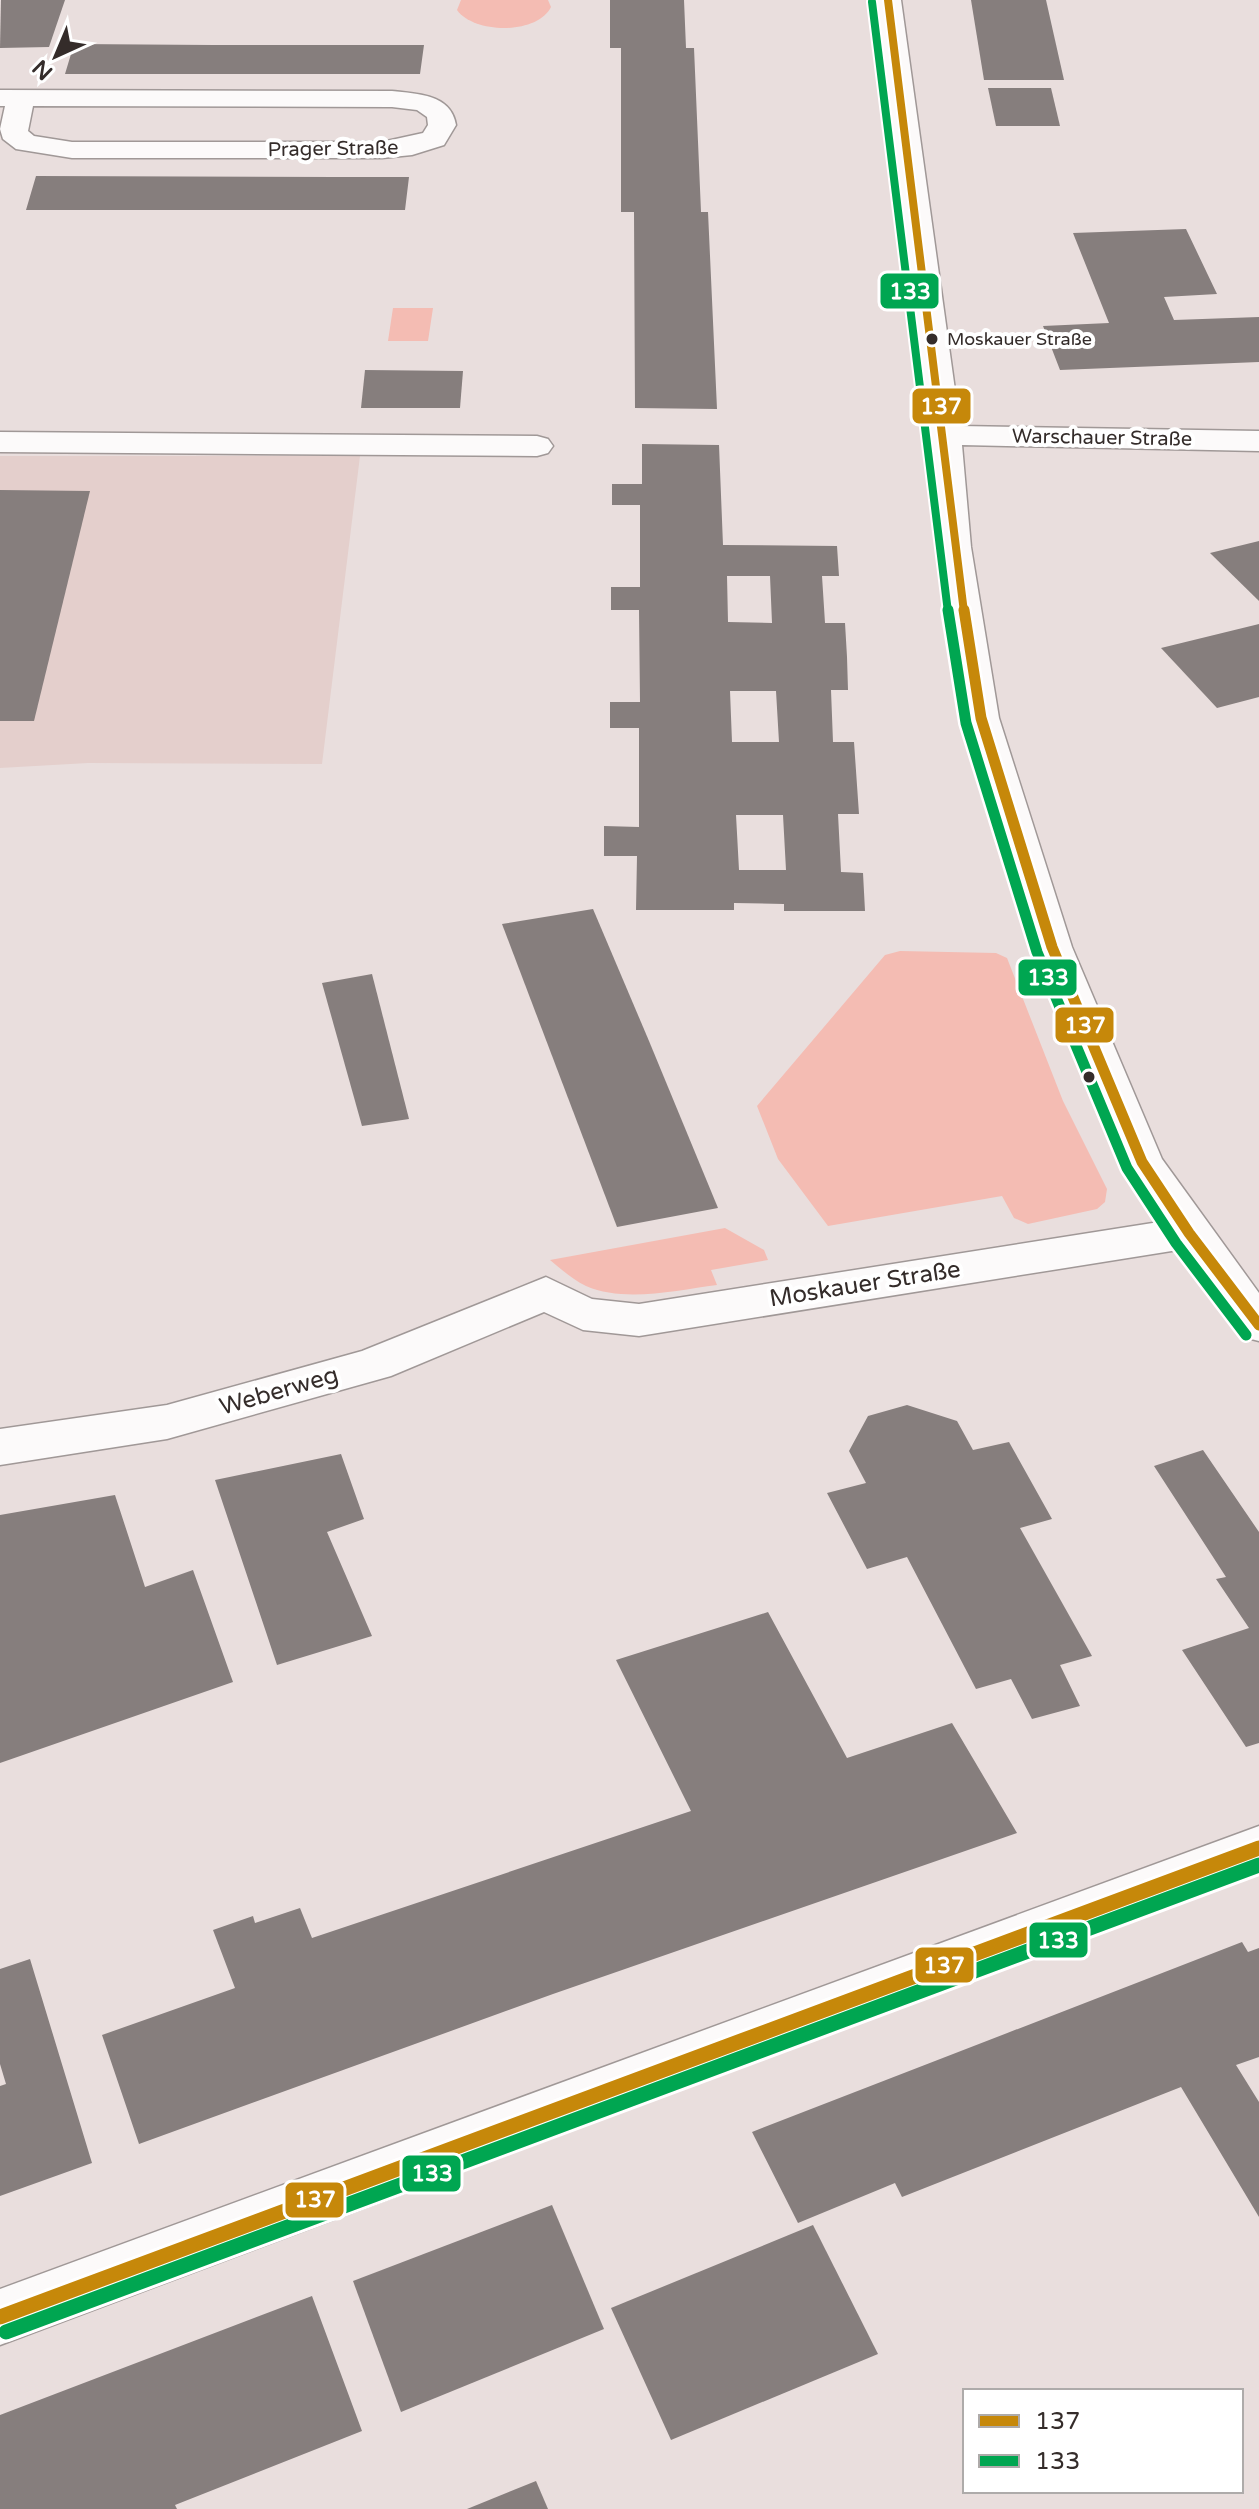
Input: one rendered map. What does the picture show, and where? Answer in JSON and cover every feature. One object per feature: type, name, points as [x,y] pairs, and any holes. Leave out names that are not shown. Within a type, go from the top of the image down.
[{"type":"street","points":[[888,0],[945,435],[954,547],[981,718],[1052,947],[1142,1162],[1189,1233],[1259,1325]]},
{"type":"street","name":"Prager Straße","points":[[10,98],[392,99],[424,103],[440,113],[442,125],[434,139],[412,147],[382,150],[72,150],[26,143],[13,133],[10,98]]},
{"type":"street","name":"Warschauer Straße","points":[[945,435],[1259,441]]},
{"type":"street","points":[[0,442],[537,446]]},
{"type":"street","name":"Moskauer Straße","points":[[546,1293],[583,1314],[639,1320],[1189,1233]]},
{"type":"street","name":"Weberweg","points":[[0,1447],[167,1422],[227,1406],[375,1364],[546,1293]]},
{"type":"street","points":[[0,2317],[1259,1848]]},
{"type":"shaded area","points":[[461,0],[548,0],[551,7],[533,23],[520,27],[491,27],[465,18],[457,10]]},
{"type":"shaded area","points":[[393,308],[433,308],[428,341],[388,341]]},
{"type":"shaded area","points":[[0,456],[360,456],[322,764],[88,763],[0,768]]},
{"type":"shaded area","points":[[900,951],[996,953],[1007,958],[1063,1101],[1107,1189],[1105,1202],[1097,1209],[1028,1224],[1014,1218],[1002,1196],[828,1226],[778,1159],[757,1106],[885,955]]},
{"type":"shaded area","points":[[725,1228],[764,1250],[768,1260],[711,1270],[717,1285],[651,1294],[617,1294],[586,1286],[550,1260]]},
{"type":"building","points":[[1,0],[65,0],[49,47],[0,48]]},
{"type":"building","points":[[610,0],[684,0],[686,48],[694,48],[701,212],[708,212],[717,409],[635,408],[634,212],[621,212],[621,48],[610,48]]},
{"type":"building","points":[[971,0],[1046,0],[1064,80],[984,80]]},
{"type":"building","points":[[74,44],[424,45],[420,74],[65,74]]},
{"type":"building","points":[[988,88],[1051,88],[1060,126],[996,126]]},
{"type":"building","points":[[36,176],[409,177],[405,210],[26,210]]},
{"type":"building","points":[[1186,229],[1217,294],[1164,297],[1174,320],[1259,317],[1259,362],[1060,370],[1043,326],[1109,323],[1073,233]]},
{"type":"building","points":[[365,370],[463,371],[460,408],[361,408]]},
{"type":"building","points":[[642,444],[719,445],[723,545],[837,546],[839,576],[822,576],[825,623],[845,623],[848,690],[831,690],[833,742],[854,742],[859,814],[838,814],[841,872],[863,873],[865,911],[784,911],[784,904],[734,903],[734,910],[636,910],[637,856],[604,856],[604,826],[639,827],[639,728],[610,728],[610,702],[640,702],[639,610],[611,610],[611,587],[640,587],[640,505],[612,505],[612,484],[642,484]],"holes":[[[727,576],[770,576],[772,623],[728,622]],[[730,691],[776,691],[779,742],[732,742]],[[736,815],[783,815],[786,870],[739,870]]]},
{"type":"building","points":[[0,490],[90,491],[34,721],[0,721]]},
{"type":"building","points":[[1259,541],[1259,601],[1210,553]]},
{"type":"building","points":[[1259,624],[1259,697],[1217,708],[1161,648]]},
{"type":"building","points":[[593,909],[718,1208],[617,1227],[502,924]]},
{"type":"building","points":[[372,974],[409,1119],[362,1126],[322,983]]},
{"type":"building","points":[[907,1405],[957,1421],[973,1450],[1009,1442],[1052,1519],[1020,1528],[1092,1656],[1060,1665],[1080,1706],[1032,1719],[1011,1679],[976,1689],[907,1557],[867,1569],[827,1493],[866,1483],[849,1451],[868,1416]]},
{"type":"building","points":[[1203,1450],[1259,1532],[1259,1743],[1246,1747],[1182,1650],[1249,1628],[1216,1579],[1226,1577],[1154,1466]]},
{"type":"building","points":[[341,1454],[364,1519],[327,1532],[372,1636],[277,1665],[215,1480]]},
{"type":"building","points":[[115,1495],[145,1587],[193,1570],[233,1682],[0,1763],[0,1515]]},
{"type":"building","points":[[768,1612],[847,1758],[952,1723],[1017,1833],[553,1994],[139,2144],[102,2035],[235,1988],[213,1930],[253,1916],[255,1923],[300,1908],[312,1938],[691,1811],[616,1660]]},
{"type":"building","points":[[1242,1942],[1248,1952],[1259,1948],[1259,2057],[1236,2065],[1259,2102],[1259,2217],[1181,2087],[902,2197],[895,2183],[798,2223],[752,2132]]},
{"type":"building","points":[[30,1959],[92,2163],[0,2196],[0,2086],[6,2084],[0,2064],[0,1969]]},
{"type":"building","points":[[552,2205],[604,2329],[401,2412],[353,2281]]},
{"type":"building","points":[[813,2225],[878,2354],[671,2440],[611,2308]]},
{"type":"building","points":[[312,2296],[362,2431],[175,2505],[177,2509],[0,2509],[0,2415]]},
{"type":"building","points":[[536,2481],[548,2509],[467,2509]]},
{"type":"transit line","name":"137","points":[[888,0],[945,435],[954,547],[981,718],[1052,947],[1142,1162],[1189,1233],[1259,1325]]},
{"type":"transit line","name":"133","points":[[872,2],[929,437],[938,549],[966,723],[1037,952],[1127,1168],[1176,1243],[1246,1335]]},
{"type":"transit line","name":"137","points":[[0,2317],[1259,1848]]},
{"type":"transit line","name":"133","points":[[6,2332],[1259,1865]]},
{"type":"place","name":"Moskauer Straße","points":[[932,339]]}]
